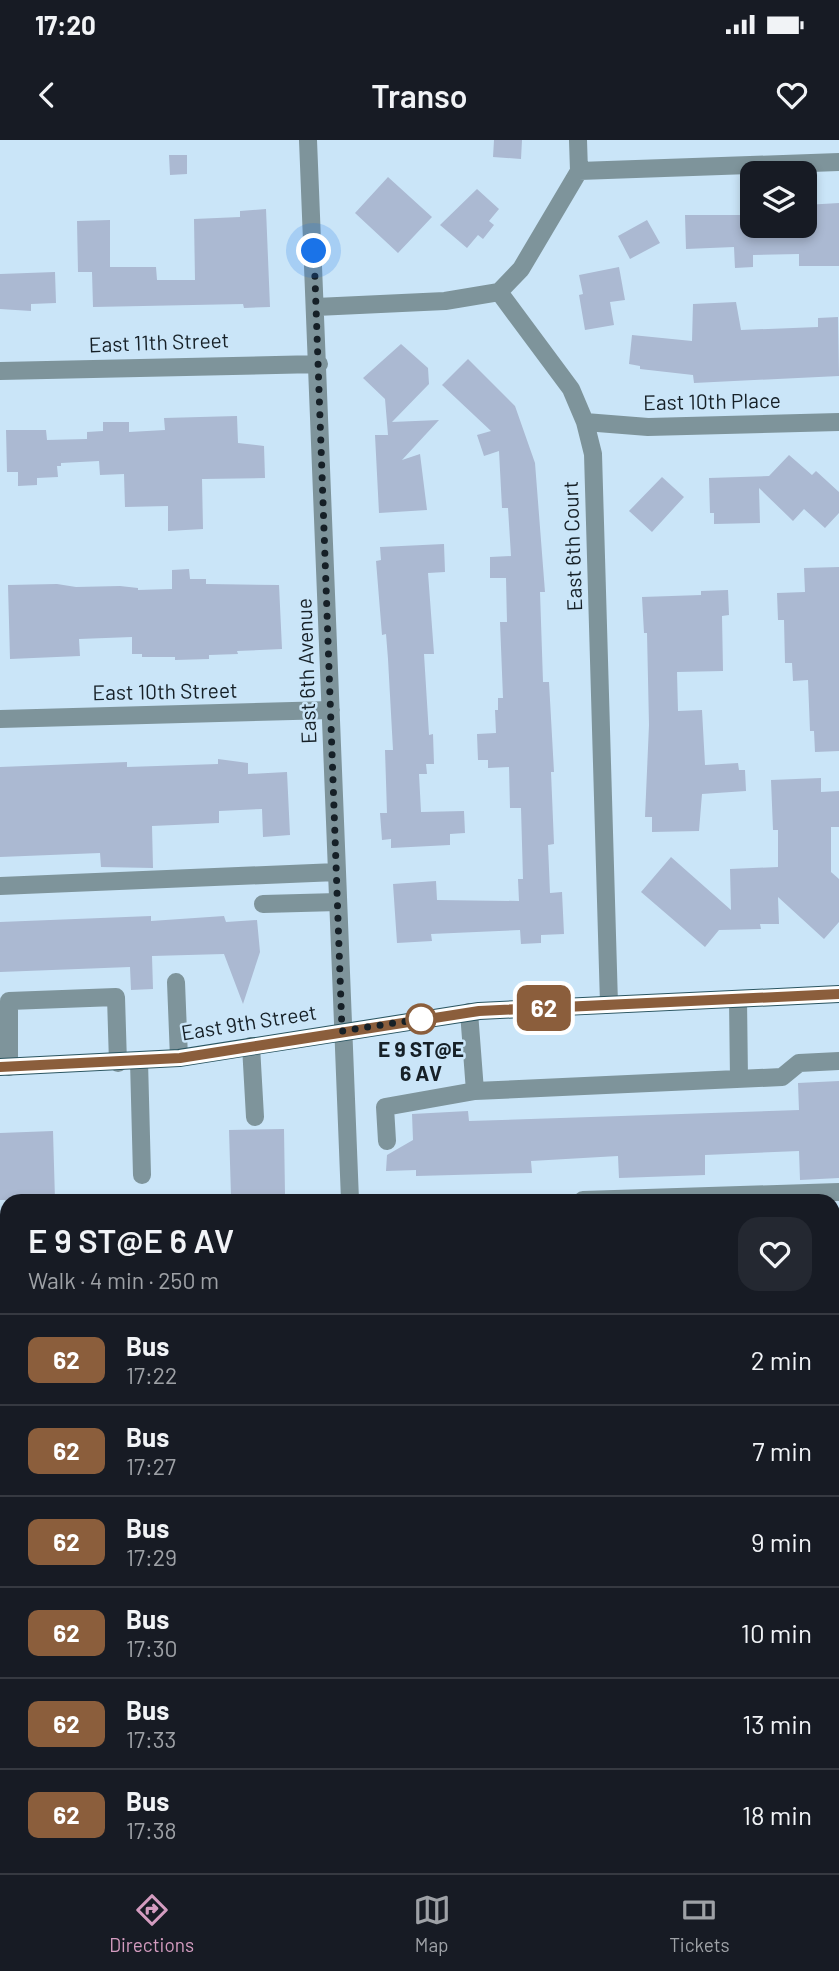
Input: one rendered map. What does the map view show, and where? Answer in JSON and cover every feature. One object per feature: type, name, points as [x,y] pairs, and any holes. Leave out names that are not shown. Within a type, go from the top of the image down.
[{"type":"main road","name":"East 9th Street","points":[[5,1067],[180,1058],[469,1012],[839,994]]},
{"type":"street","name":"East 6th Avenue","points":[[308,140],[319,364],[350,1194]]},
{"type":"street","points":[[316,307],[445,301],[499,292],[522,269],[579,171],[578,140]]},
{"type":"street","points":[[579,171],[839,162]]},
{"type":"street","name":"East 6th Court","points":[[499,292],[571,389],[585,422],[593,454],[609,1004]]},
{"type":"street","name":"East 11th Street","points":[[0,371],[319,364]]},
{"type":"street","name":"East 10th Place","points":[[585,422],[648,427],[839,422]]},
{"type":"street","name":"East 10th Street","points":[[0,719],[331,710]]},
{"type":"street","points":[[0,886],[337,872]]},
{"type":"street","points":[[262,904],[338,902]]},
{"type":"street","points":[[176,982],[180,1058]]},
{"type":"street","points":[[5,1067],[9,1001],[23,1000],[116,997],[118,1063]]},
{"type":"street","points":[[738,999],[739,1079]]},
{"type":"street","points":[[469,1012],[475,1091]]},
{"type":"street","points":[[250,1046],[255,1117]]},
{"type":"street","points":[[139,1061],[142,1175]]},
{"type":"street","points":[[387,1141],[385,1107],[475,1091],[782,1077],[799,1063],[839,1061]]},
{"type":"street","points":[[775,1194],[839,1192]]},
{"type":"building","points":[[494,140],[522,140],[521,159],[493,157]]},
{"type":"building","points":[[169,155],[187,155],[187,174],[170,175]]},
{"type":"building","points":[[388,177],[432,217],[398,253],[355,213]]},
{"type":"building","points":[[477,189],[499,209],[489,221],[494,225],[483,239],[478,235],[467,248],[440,225]]},
{"type":"building","points":[[839,203],[839,266],[799,266],[799,254],[753,255],[753,267],[735,268],[734,247],[686,249],[685,215],[740,215],[740,238],[817,238],[817,204]]},
{"type":"building","points":[[266,209],[270,307],[244,308],[243,304],[93,307],[92,272],[78,272],[77,221],[110,220],[110,267],[156,267],[157,280],[195,280],[194,219],[240,217],[240,211]]},
{"type":"building","points":[[647,220],[660,243],[630,259],[618,236]]},
{"type":"building","points":[[619,267],[625,300],[610,302],[614,325],[585,330],[579,295],[583,294],[579,275]]},
{"type":"building","points":[[55,272],[56,303],[31,304],[31,311],[0,309],[0,274]]},
{"type":"building","points":[[736,302],[741,330],[818,327],[818,318],[838,317],[839,376],[694,383],[693,375],[640,369],[640,366],[629,364],[632,335],[692,341],[693,304]]},
{"type":"building","points":[[401,344],[428,368],[429,384],[392,422],[439,420],[402,460],[420,454],[427,510],[379,513],[375,435],[388,435],[385,399],[363,378]]},
{"type":"building","points":[[468,359],[515,406],[535,463],[545,592],[540,592],[543,682],[549,682],[554,772],[551,772],[554,844],[548,845],[550,893],[562,892],[564,934],[541,935],[541,943],[521,944],[520,930],[431,934],[432,941],[397,943],[393,884],[436,881],[437,900],[519,901],[518,879],[523,879],[521,808],[510,808],[509,767],[488,768],[488,760],[478,760],[477,734],[496,733],[495,710],[498,710],[498,698],[503,698],[500,622],[507,622],[506,578],[490,578],[490,557],[511,556],[508,508],[502,508],[499,451],[484,456],[477,435],[491,431],[442,385]]},
{"type":"building","points":[[237,416],[238,443],[264,446],[265,478],[202,479],[203,529],[168,531],[168,506],[125,507],[124,474],[100,475],[99,461],[61,463],[61,466],[57,466],[58,477],[37,478],[37,485],[18,486],[18,472],[7,472],[6,430],[46,430],[47,440],[87,439],[87,432],[103,431],[103,422],[129,422],[129,432],[165,430],[164,418]]},
{"type":"building","points":[[789,455],[812,475],[816,471],[839,492],[839,513],[825,528],[804,509],[793,521],[759,488],[760,523],[714,524],[714,513],[710,513],[709,478],[769,476]]},
{"type":"building","points":[[662,477],[684,497],[652,532],[629,511]]},
{"type":"building","points":[[444,544],[445,572],[428,573],[434,654],[424,654],[429,735],[433,734],[434,764],[426,764],[427,774],[419,774],[421,812],[464,811],[465,833],[450,834],[450,845],[391,848],[391,839],[382,840],[380,813],[387,813],[385,750],[393,750],[386,634],[382,635],[376,561],[381,560],[380,547]]},
{"type":"building","points":[[839,567],[839,751],[815,752],[814,731],[810,731],[808,680],[793,681],[792,663],[785,663],[784,620],[778,620],[777,593],[805,592],[804,568]]},
{"type":"building","points":[[189,569],[190,579],[206,579],[206,584],[279,585],[282,649],[237,651],[238,654],[209,655],[209,659],[175,660],[175,657],[142,657],[142,654],[132,654],[132,637],[79,639],[80,656],[10,659],[8,585],[57,584],[76,587],[120,586],[138,590],[172,589],[172,570]]},
{"type":"building","points":[[728,590],[729,615],[722,616],[723,671],[677,672],[678,711],[702,710],[705,765],[738,763],[739,770],[745,770],[746,791],[702,794],[699,831],[652,832],[652,817],[645,817],[649,725],[647,633],[644,633],[642,597],[701,595],[701,591]]},
{"type":"building","points":[[218,759],[248,763],[248,774],[287,772],[290,835],[263,837],[262,809],[219,811],[219,823],[152,826],[153,868],[101,867],[100,853],[0,857],[0,767],[127,762],[127,767],[218,764]]},
{"type":"building","points":[[821,778],[821,792],[839,791],[839,827],[831,827],[831,872],[839,879],[839,922],[824,939],[778,897],[779,924],[760,924],[761,929],[719,930],[705,947],[641,892],[671,857],[731,910],[730,869],[778,867],[778,830],[773,830],[771,780]]},
{"type":"building","points":[[151,916],[151,921],[224,916],[226,922],[257,920],[260,952],[243,1004],[224,954],[152,956],[153,989],[131,990],[130,967],[0,972],[0,922]]},
{"type":"building","points":[[839,1081],[839,1178],[800,1180],[799,1151],[705,1155],[705,1175],[619,1178],[618,1156],[531,1161],[532,1173],[416,1176],[416,1170],[386,1171],[387,1155],[413,1140],[412,1114],[468,1111],[469,1121],[799,1110],[798,1083]]},
{"type":"building","points":[[284,1129],[285,1194],[231,1194],[229,1130]]},
{"type":"building","points":[[53,1131],[55,1194],[0,1194],[0,1133]]},
{"type":"bus line","name":"62","points":[[0,1067],[180,1058],[479,1011],[839,994]]},
{"type":"place","name":"E 9 ST@E 6 AV","points":[[421,1019]]},
{"type":"route","points":[[314,251],[342,1031],[421,1019]]}]
